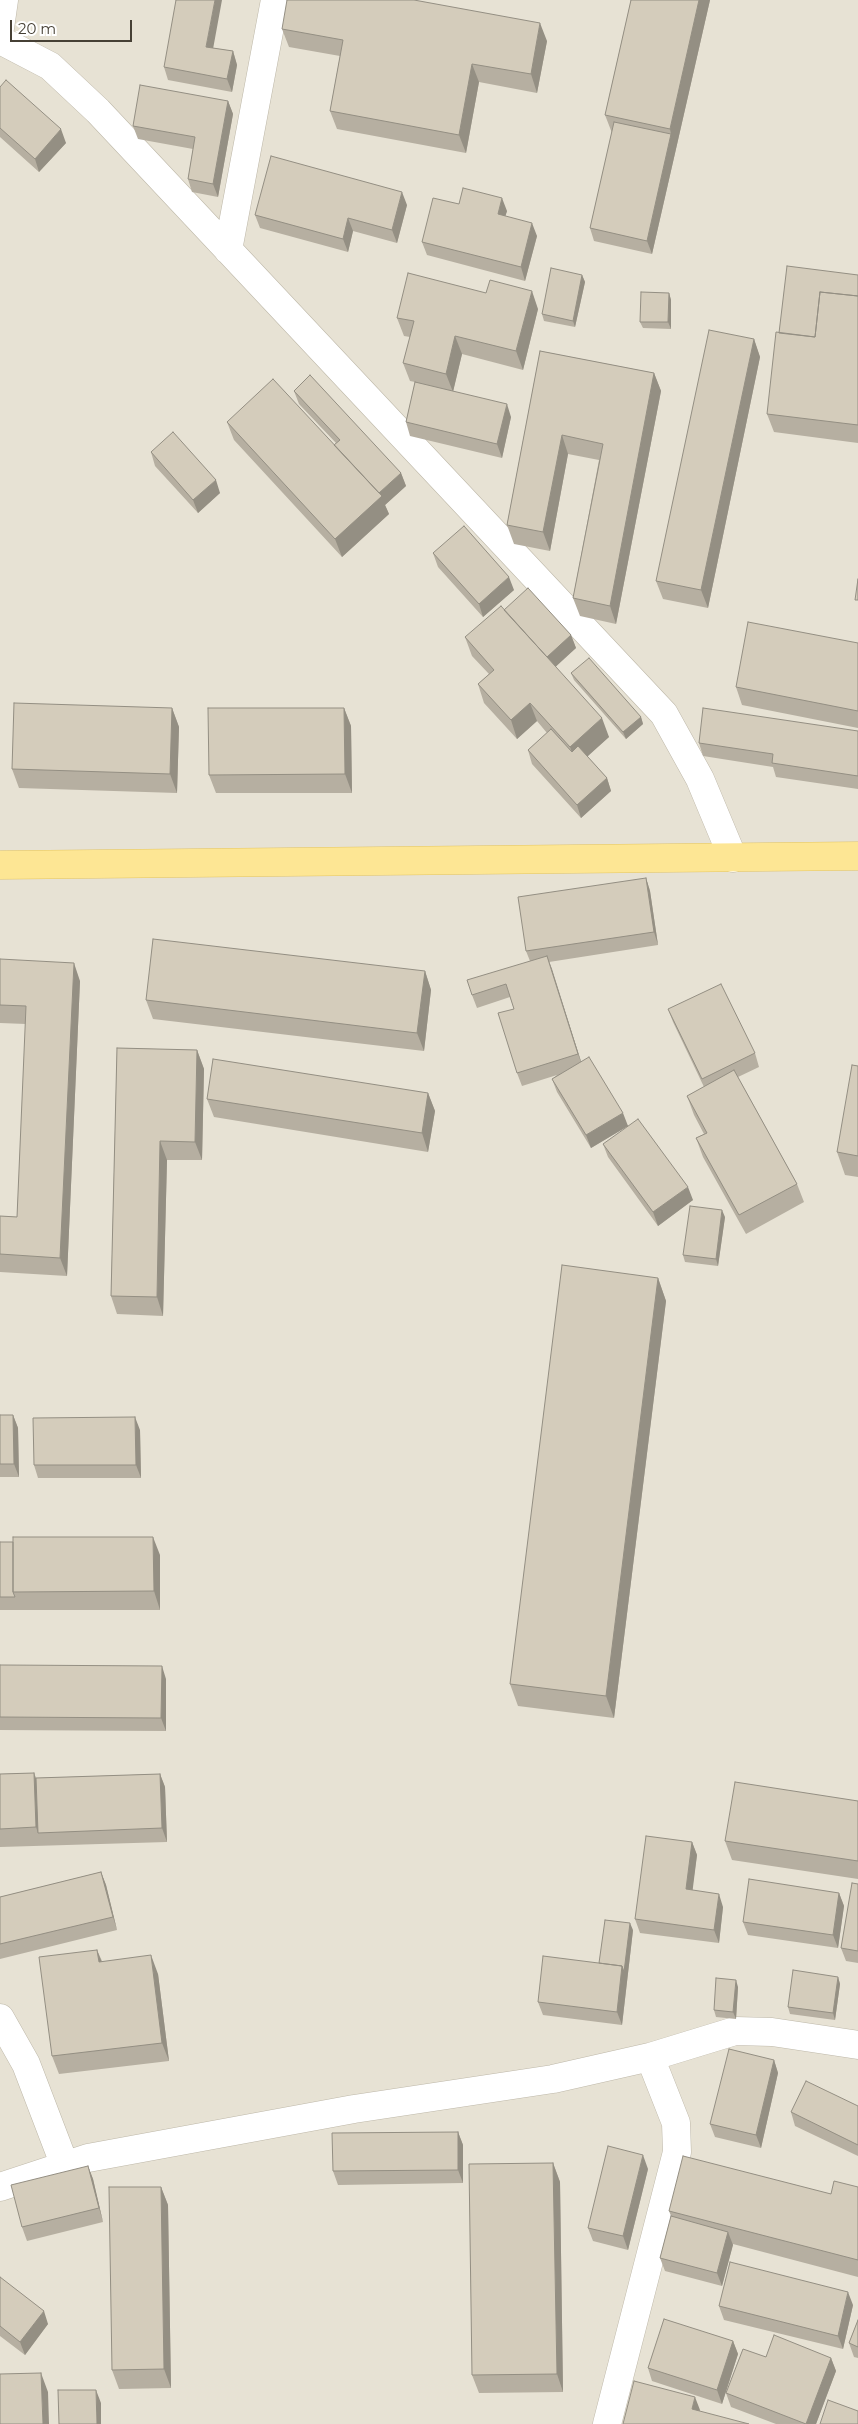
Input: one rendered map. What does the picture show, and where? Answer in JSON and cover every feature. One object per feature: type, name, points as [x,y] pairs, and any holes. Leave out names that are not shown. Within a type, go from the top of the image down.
[{"type":"main road","points":[[0,865],[858,856]]},
{"type":"street","points":[[0,28],[4,0]]},
{"type":"street","points":[[228,250],[275,0]]},
{"type":"street","points":[[0,40],[50,66],[98,111],[664,714],[700,780],[733,858]]},
{"type":"street","points":[[0,2018],[26,2064],[65,2166]]},
{"type":"street","points":[[0,2187],[88,2158],[354,2109],[553,2079],[650,2057],[736,2031],[772,2032],[858,2045]]},
{"type":"street","points":[[607,2424],[677,2152],[676,2123],[650,2057]]},
{"type":"shaded area","points":[[0,0],[858,0],[858,2424],[0,2424]]},
{"type":"building","points":[[176,0],[215,0],[206,47],[233,51],[227,79],[164,67]]},
{"type":"building","points":[[287,0],[414,0],[540,23],[531,74],[472,64],[459,135],[330,111],[343,40],[282,29]]},
{"type":"building","points":[[631,0],[699,0],[670,129],[605,115]]},
{"type":"building","points":[[6,80],[61,129],[35,159],[0,128],[0,87]]},
{"type":"building","points":[[140,85],[228,101],[213,184],[188,179],[195,137],[133,126]]},
{"type":"building","points":[[614,122],[671,134],[647,241],[590,228]]},
{"type":"building","points":[[271,156],[402,192],[392,230],[348,218],[343,239],[255,215]]},
{"type":"building","points":[[463,188],[502,198],[498,214],[532,223],[521,267],[422,242],[433,198],[459,204]]},
{"type":"building","points":[[787,266],[858,275],[858,296],[820,292],[815,337],[779,333]]},
{"type":"building","points":[[551,268],[582,275],[573,321],[542,314]]},
{"type":"building","points":[[408,273],[486,293],[490,280],[532,291],[516,351],[455,336],[446,374],[403,363],[414,321],[397,318]]},
{"type":"building","points":[[641,292],[669,293],[668,322],[640,322]]},
{"type":"building","points":[[820,292],[858,296],[858,425],[767,414],[776,332],[815,337]]},
{"type":"building","points":[[709,330],[754,339],[701,590],[656,581]]},
{"type":"building","points":[[540,351],[654,373],[610,606],[573,598],[603,444],[562,435],[543,532],[507,525]]},
{"type":"building","points":[[310,375],[401,473],[379,493],[334,445],[340,440],[294,391]]},
{"type":"building","points":[[273,379],[382,496],[335,539],[227,422]]},
{"type":"building","points":[[415,382],[507,404],[497,444],[406,422]]},
{"type":"building","points":[[173,432],[216,480],[193,500],[151,452]]},
{"type":"building","points":[[464,526],[509,577],[479,604],[433,553]]},
{"type":"building","points":[[858,579],[858,600],[855,600]]},
{"type":"building","points":[[528,588],[571,635],[547,657],[504,610]]},
{"type":"building","points":[[501,606],[602,718],[570,747],[530,703],[511,720],[478,684],[494,670],[465,637]]},
{"type":"building","points":[[748,622],[858,643],[858,711],[736,687]]},
{"type":"building","points":[[589,658],[641,717],[623,732],[571,673]]},
{"type":"building","points":[[14,703],[172,708],[170,774],[12,769]]},
{"type":"building","points":[[208,708],[344,708],[345,774],[209,775]]},
{"type":"building","points":[[703,708],[858,731],[858,776],[772,763],[773,754],[699,743]]},
{"type":"building","points":[[551,729],[572,752],[578,746],[607,778],[577,805],[528,750]]},
{"type":"building","points":[[646,878],[654,932],[526,951],[518,897]]},
{"type":"building","points":[[153,939],[425,971],[417,1033],[146,1000]]},
{"type":"building","points":[[547,956],[578,1054],[517,1073],[498,1013],[514,1009],[506,984],[472,995],[467,980]]},
{"type":"building","points":[[0,959],[74,963],[60,1258],[0,1254],[0,1216],[17,1217],[26,1006],[0,1005]]},
{"type":"building","points":[[721,984],[755,1053],[702,1079],[668,1009]]},
{"type":"building","points":[[117,1048],[197,1050],[195,1142],[160,1141],[157,1297],[111,1296]]},
{"type":"building","points":[[589,1057],[623,1113],[586,1135],[552,1079]]},
{"type":"building","points":[[213,1059],[428,1093],[422,1133],[207,1099]]},
{"type":"building","points":[[852,1065],[858,1066],[858,1156],[837,1152]]},
{"type":"building","points":[[734,1070],[797,1184],[739,1215],[696,1138],[707,1133],[687,1096]]},
{"type":"building","points":[[638,1119],[688,1187],[653,1212],[603,1144]]},
{"type":"building","points":[[690,1206],[722,1210],[716,1259],[683,1255]]},
{"type":"building","points":[[562,1265],[658,1278],[606,1696],[510,1684]]},
{"type":"building","points":[[0,1415],[13,1415],[14,1464],[0,1464]]},
{"type":"building","points":[[135,1417],[136,1465],[34,1465],[33,1418]]},
{"type":"building","points":[[13,1537],[153,1537],[154,1591],[13,1592]]},
{"type":"building","points":[[0,1542],[13,1542],[13,1592],[15,1597],[0,1597]]},
{"type":"building","points":[[0,1665],[162,1666],[161,1718],[0,1717]]},
{"type":"building","points":[[34,1773],[36,1827],[0,1829],[0,1774]]},
{"type":"building","points":[[160,1774],[162,1828],[38,1833],[36,1778]]},
{"type":"building","points":[[735,1782],[858,1801],[858,1861],[725,1841]]},
{"type":"building","points":[[646,1836],[692,1842],[686,1889],[719,1894],[714,1930],[635,1919]]},
{"type":"building","points":[[101,1872],[113,1917],[0,1944],[0,1897]]},
{"type":"building","points":[[749,1879],[839,1893],[833,1935],[743,1922]]},
{"type":"building","points":[[852,1883],[858,1884],[858,1951],[841,1948]]},
{"type":"building","points":[[605,1920],[630,1923],[624,1972],[622,1966],[599,1963]]},
{"type":"building","points":[[97,1950],[99,1962],[151,1955],[162,2043],[52,2056],[39,1957]]},
{"type":"building","points":[[543,1956],[622,1966],[617,2012],[538,2002]]},
{"type":"building","points":[[793,1970],[838,1977],[833,2013],[788,2007]]},
{"type":"building","points":[[716,1978],[736,1980],[733,2012],[714,2010]]},
{"type":"building","points":[[729,2049],[774,2060],[756,2135],[710,2124]]},
{"type":"building","points":[[806,2081],[858,2106],[858,2145],[791,2112]]},
{"type":"building","points":[[458,2132],[458,2170],[333,2171],[332,2133]]},
{"type":"building","points":[[608,2146],[643,2155],[623,2236],[588,2228]]},
{"type":"building","points":[[683,2156],[831,2194],[834,2181],[858,2187],[858,2260],[669,2211]]},
{"type":"building","points":[[553,2163],[557,2374],[472,2375],[469,2164]]},
{"type":"building","points":[[88,2166],[99,2208],[22,2227],[11,2185]]},
{"type":"building","points":[[109,2187],[161,2187],[164,2369],[112,2370]]},
{"type":"building","points":[[671,2216],[728,2232],[717,2273],[660,2258]]},
{"type":"building","points":[[730,2262],[848,2292],[838,2336],[719,2306]]},
{"type":"building","points":[[0,2277],[44,2311],[20,2342],[0,2326]]},
{"type":"building","points":[[664,2319],[733,2341],[717,2390],[648,2368]]},
{"type":"building","points":[[858,2320],[858,2347],[849,2343]]},
{"type":"building","points":[[774,2335],[831,2358],[806,2424],[726,2393],[743,2349],[766,2357]]},
{"type":"building","points":[[41,2373],[43,2424],[0,2424],[0,2374]]},
{"type":"building","points":[[634,2381],[695,2397],[692,2409],[749,2424],[623,2424]]},
{"type":"building","points":[[58,2390],[96,2390],[97,2424],[59,2424]]},
{"type":"building","points":[[828,2400],[858,2411],[858,2424],[820,2424]]}]
